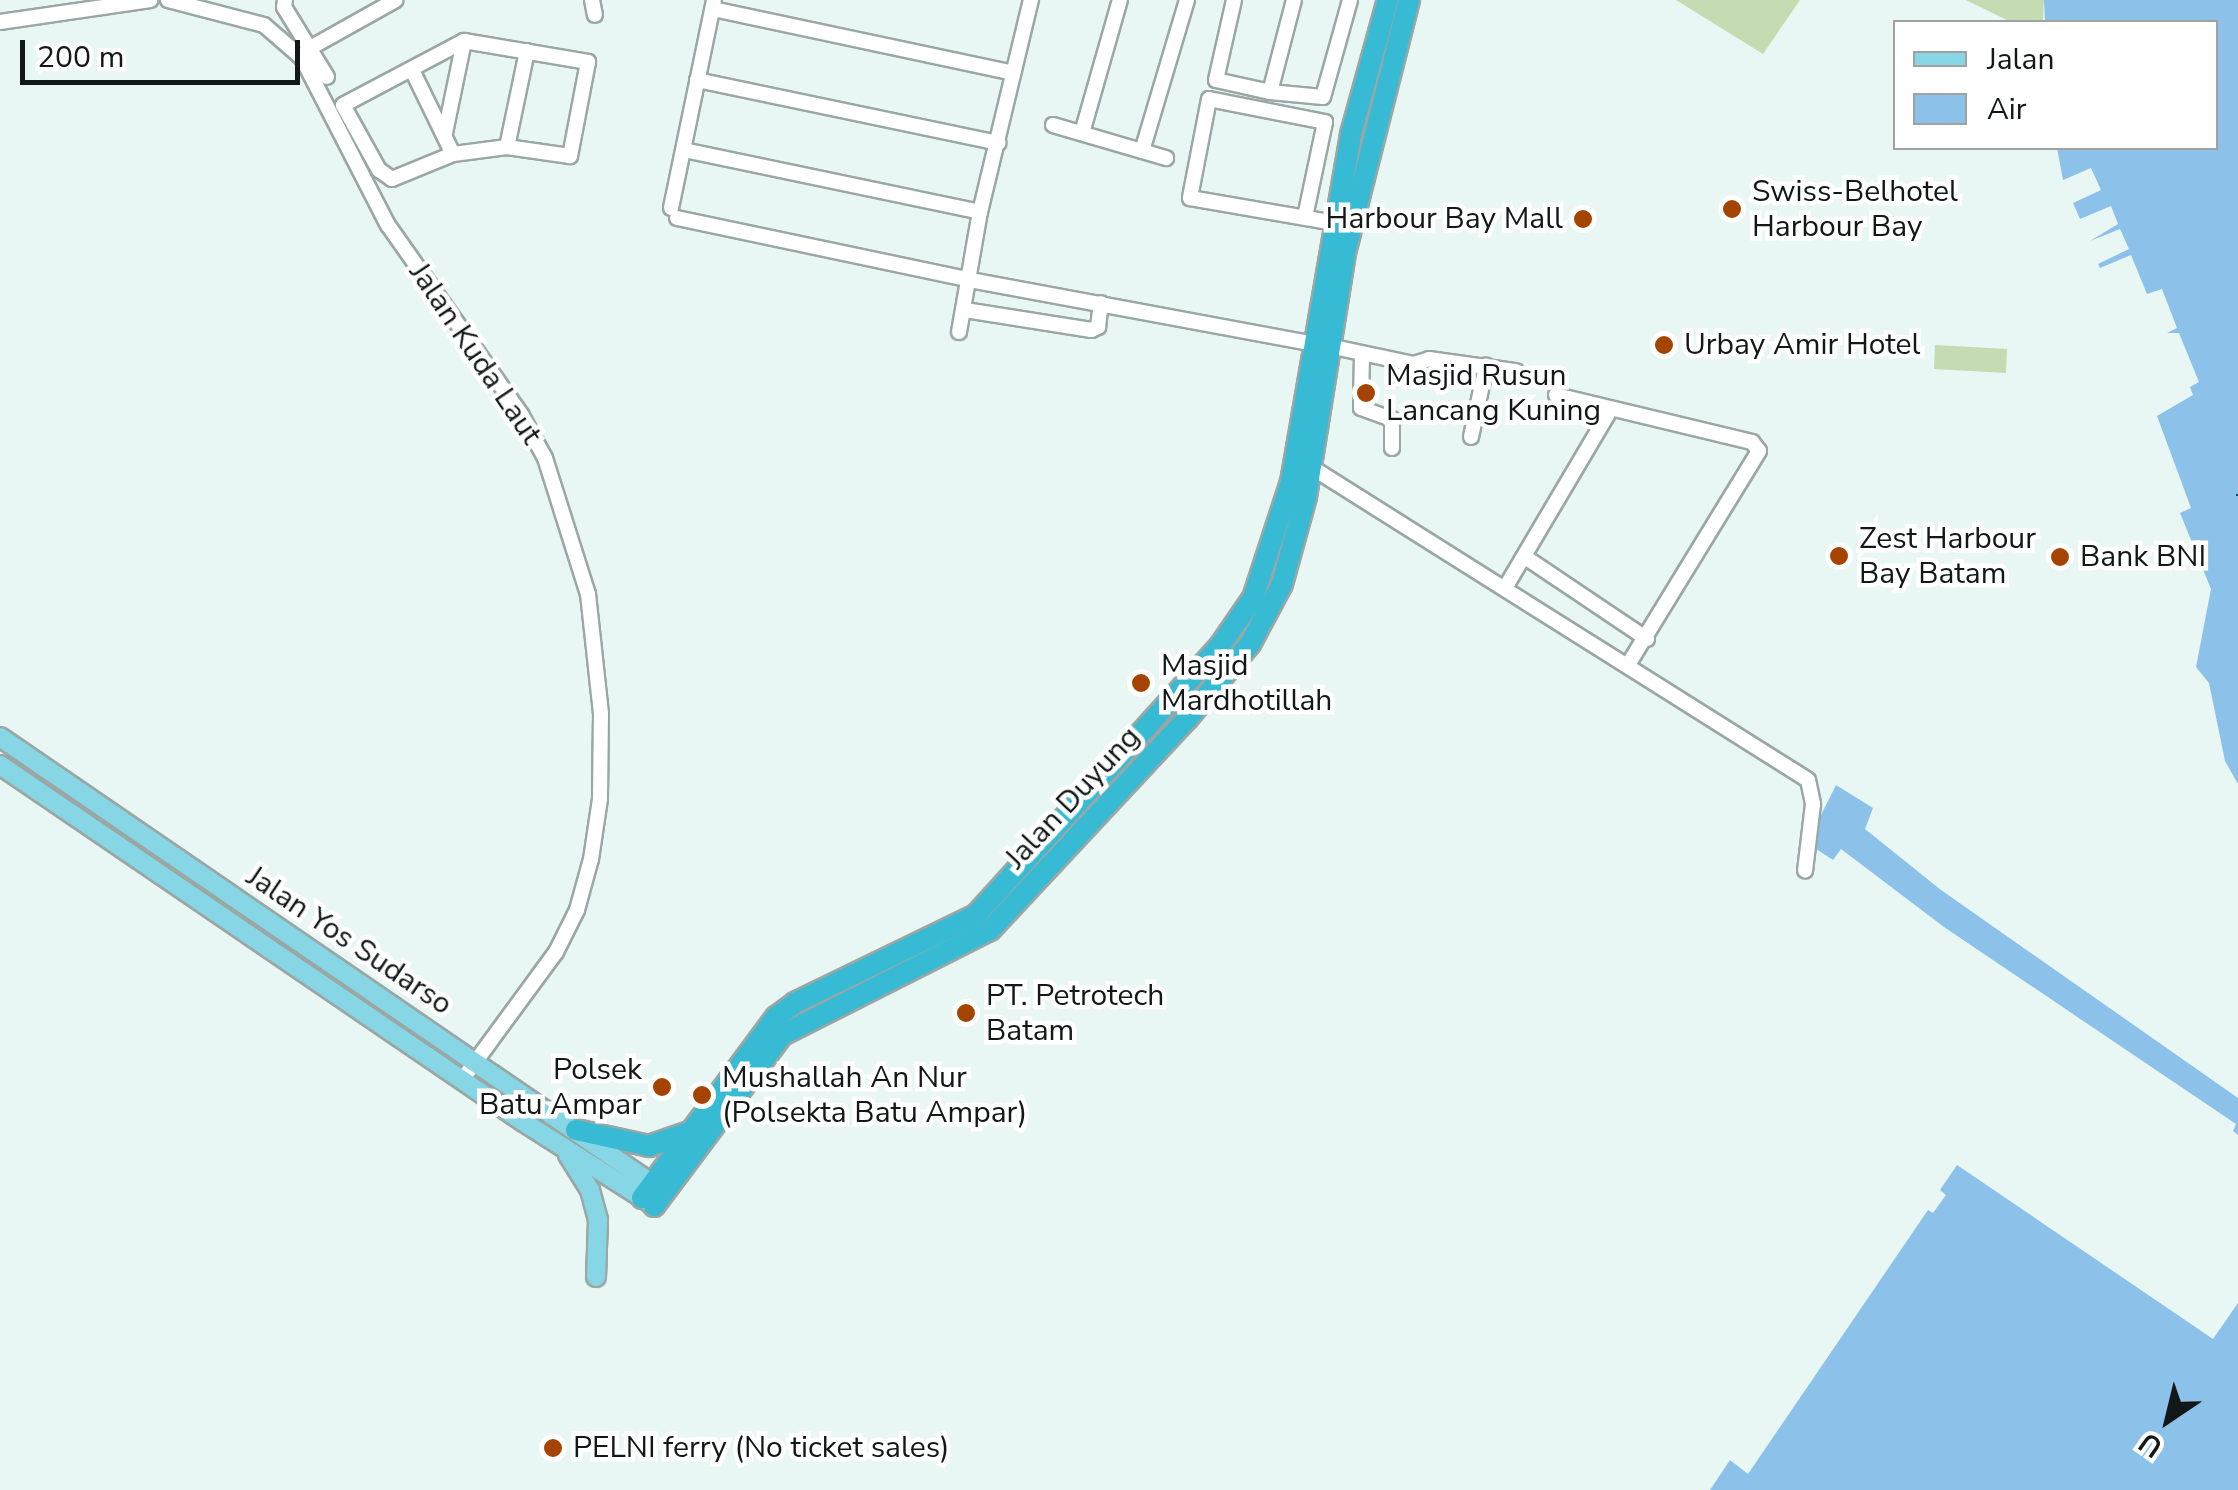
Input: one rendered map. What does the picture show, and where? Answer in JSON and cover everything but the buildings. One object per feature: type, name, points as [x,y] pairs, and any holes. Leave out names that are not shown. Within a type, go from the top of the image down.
[{"type":"highway","name":"Jalan Duyung","points":[[653,1195],[782,1035],[990,930],[1186,719],[1250,644],[1276,599],[1311,466],[1335,223],[1356,145],[1408,0]]},
{"type":"highway","name":"Jalan Duyung","points":[[653,1195],[691,1131],[756,1041],[784,1010],[976,915],[1220,646],[1262,578],[1291,482],[1322,345],[1382,1]]},
{"type":"highway","points":[[1168,704],[1186,719]]},
{"type":"highway","points":[[576,1130],[649,1146],[691,1131]]},
{"type":"main road","name":"Jalan Yos Sudarso","points":[[0,737],[576,1130],[653,1195]]},
{"type":"main road","name":"Jalan Yos Sudarso","points":[[0,765],[564,1149],[653,1195]]},
{"type":"main road","points":[[564,1149],[590,1190],[598,1220],[596,1278]]},
{"type":"street","points":[[0,22],[150,0]]},
{"type":"street","name":"Jalan Kuda Laut","points":[[168,0],[264,25],[306,53],[370,192],[418,272],[522,416],[559,492],[594,625],[601,764],[591,859],[577,910],[556,952],[462,1080]]},
{"type":"street","points":[[285,0],[284,7],[306,53],[327,78]]},
{"type":"street","points":[[306,53],[396,0]]},
{"type":"street","points":[[959,332],[980,212],[1032,0]]},
{"type":"street","points":[[1082,133],[1120,0]]},
{"type":"street","points":[[1142,151],[1187,0]]},
{"type":"street","points":[[1234,0],[1215,77],[1270,92],[1323,97],[1350,0]]},
{"type":"street","points":[[1270,92],[1294,0]]},
{"type":"street","points":[[1014,72],[714,4],[674,213],[970,280],[1418,364],[1429,359],[1516,372]]},
{"type":"street","points":[[445,133],[464,40]]},
{"type":"street","points":[[370,192],[453,154],[507,147],[569,157],[588,62],[464,40],[343,105],[380,170],[392,179]]},
{"type":"street","points":[[507,147],[527,51]]},
{"type":"street","points":[[412,70],[453,154]]},
{"type":"street","points":[[697,80],[998,143]]},
{"type":"street","points":[[1305,217],[1324,129],[1321,119],[1216,98],[1206,105],[1190,198],[1335,223]]},
{"type":"street","points":[[1054,125],[1166,158]]},
{"type":"street","points":[[1324,129],[1356,145]]},
{"type":"street","points":[[684,150],[980,212]]},
{"type":"street","points":[[965,310],[1095,330],[1102,303]]},
{"type":"street","points":[[1362,354],[1360,408],[1392,419],[1392,448]]},
{"type":"street","points":[[1472,437],[1486,366]]},
{"type":"street","points":[[1556,395],[1752,442],[1759,451],[1628,666]]},
{"type":"street","points":[[1505,588],[1611,409]]},
{"type":"street","points":[[1311,466],[1808,780],[1813,804],[1806,871]]},
{"type":"street","points":[[1525,557],[1647,639]]},
{"type":"green space","points":[[1676,0],[1800,0],[1763,54]]},
{"type":"green space","points":[[1966,0],[2044,0],[2043,20],[2007,20]]},
{"type":"green space","points":[[1935,345],[2007,349],[2006,373],[1934,369]]},
{"type":"water","points":[[2044,0],[2238,0],[2238,784],[2225,761],[2209,683],[2196,667],[2211,589],[2180,513],[2191,508],[2157,416],[2193,395],[2190,387],[2199,382],[2179,333],[2167,333],[2177,328],[2162,289],[2147,294],[2131,255],[2100,268],[2098,264],[2129,249],[2120,229],[2090,241],[2118,224],[2111,206],[2080,219],[2073,203],[2101,190],[2091,168],[2063,180],[2057,150],[2218,150],[2218,20],[2045,20]]},
{"type":"water","points":[[1836,785],[1873,808],[1865,829],[1941,890],[2238,1098],[2238,1135],[2233,1131],[2236,1124],[1944,927],[1841,849],[1833,860],[1807,843]]},
{"type":"water","points":[[1957,1165],[2213,1339],[2238,1303],[2238,1490],[1710,1490],[1730,1460],[1748,1474],[1928,1210],[1933,1213],[1946,1195],[1940,1190]]},
{"type":"place","name":"Swiss-Belhotel Harbour Bay","points":[[1732,209]]},
{"type":"place","name":"Harbour Bay Mall","points":[[1583,219]]},
{"type":"place","name":"Urbay Amir Hotel","points":[[1664,345]]},
{"type":"place","name":"Masjid Rusun Lancang Kuning","points":[[1366,393]]},
{"type":"place","name":"Zest Harbour Bay Batam","points":[[1839,556]]},
{"type":"place","name":"Bank BNI","points":[[2060,557]]},
{"type":"place","name":"Masjid Mardhotillah","points":[[1141,683]]},
{"type":"place","name":"PT. Petrotech Batam","points":[[966,1013]]},
{"type":"place","name":"Polsek Batu Ampar","points":[[662,1087]]},
{"type":"place","name":"Mushallah An Nur (Polsekta Batu Ampar)","points":[[702,1095]]},
{"type":"place","name":"PELNI ferry (No ticket sales)","points":[[553,1448]]}]
